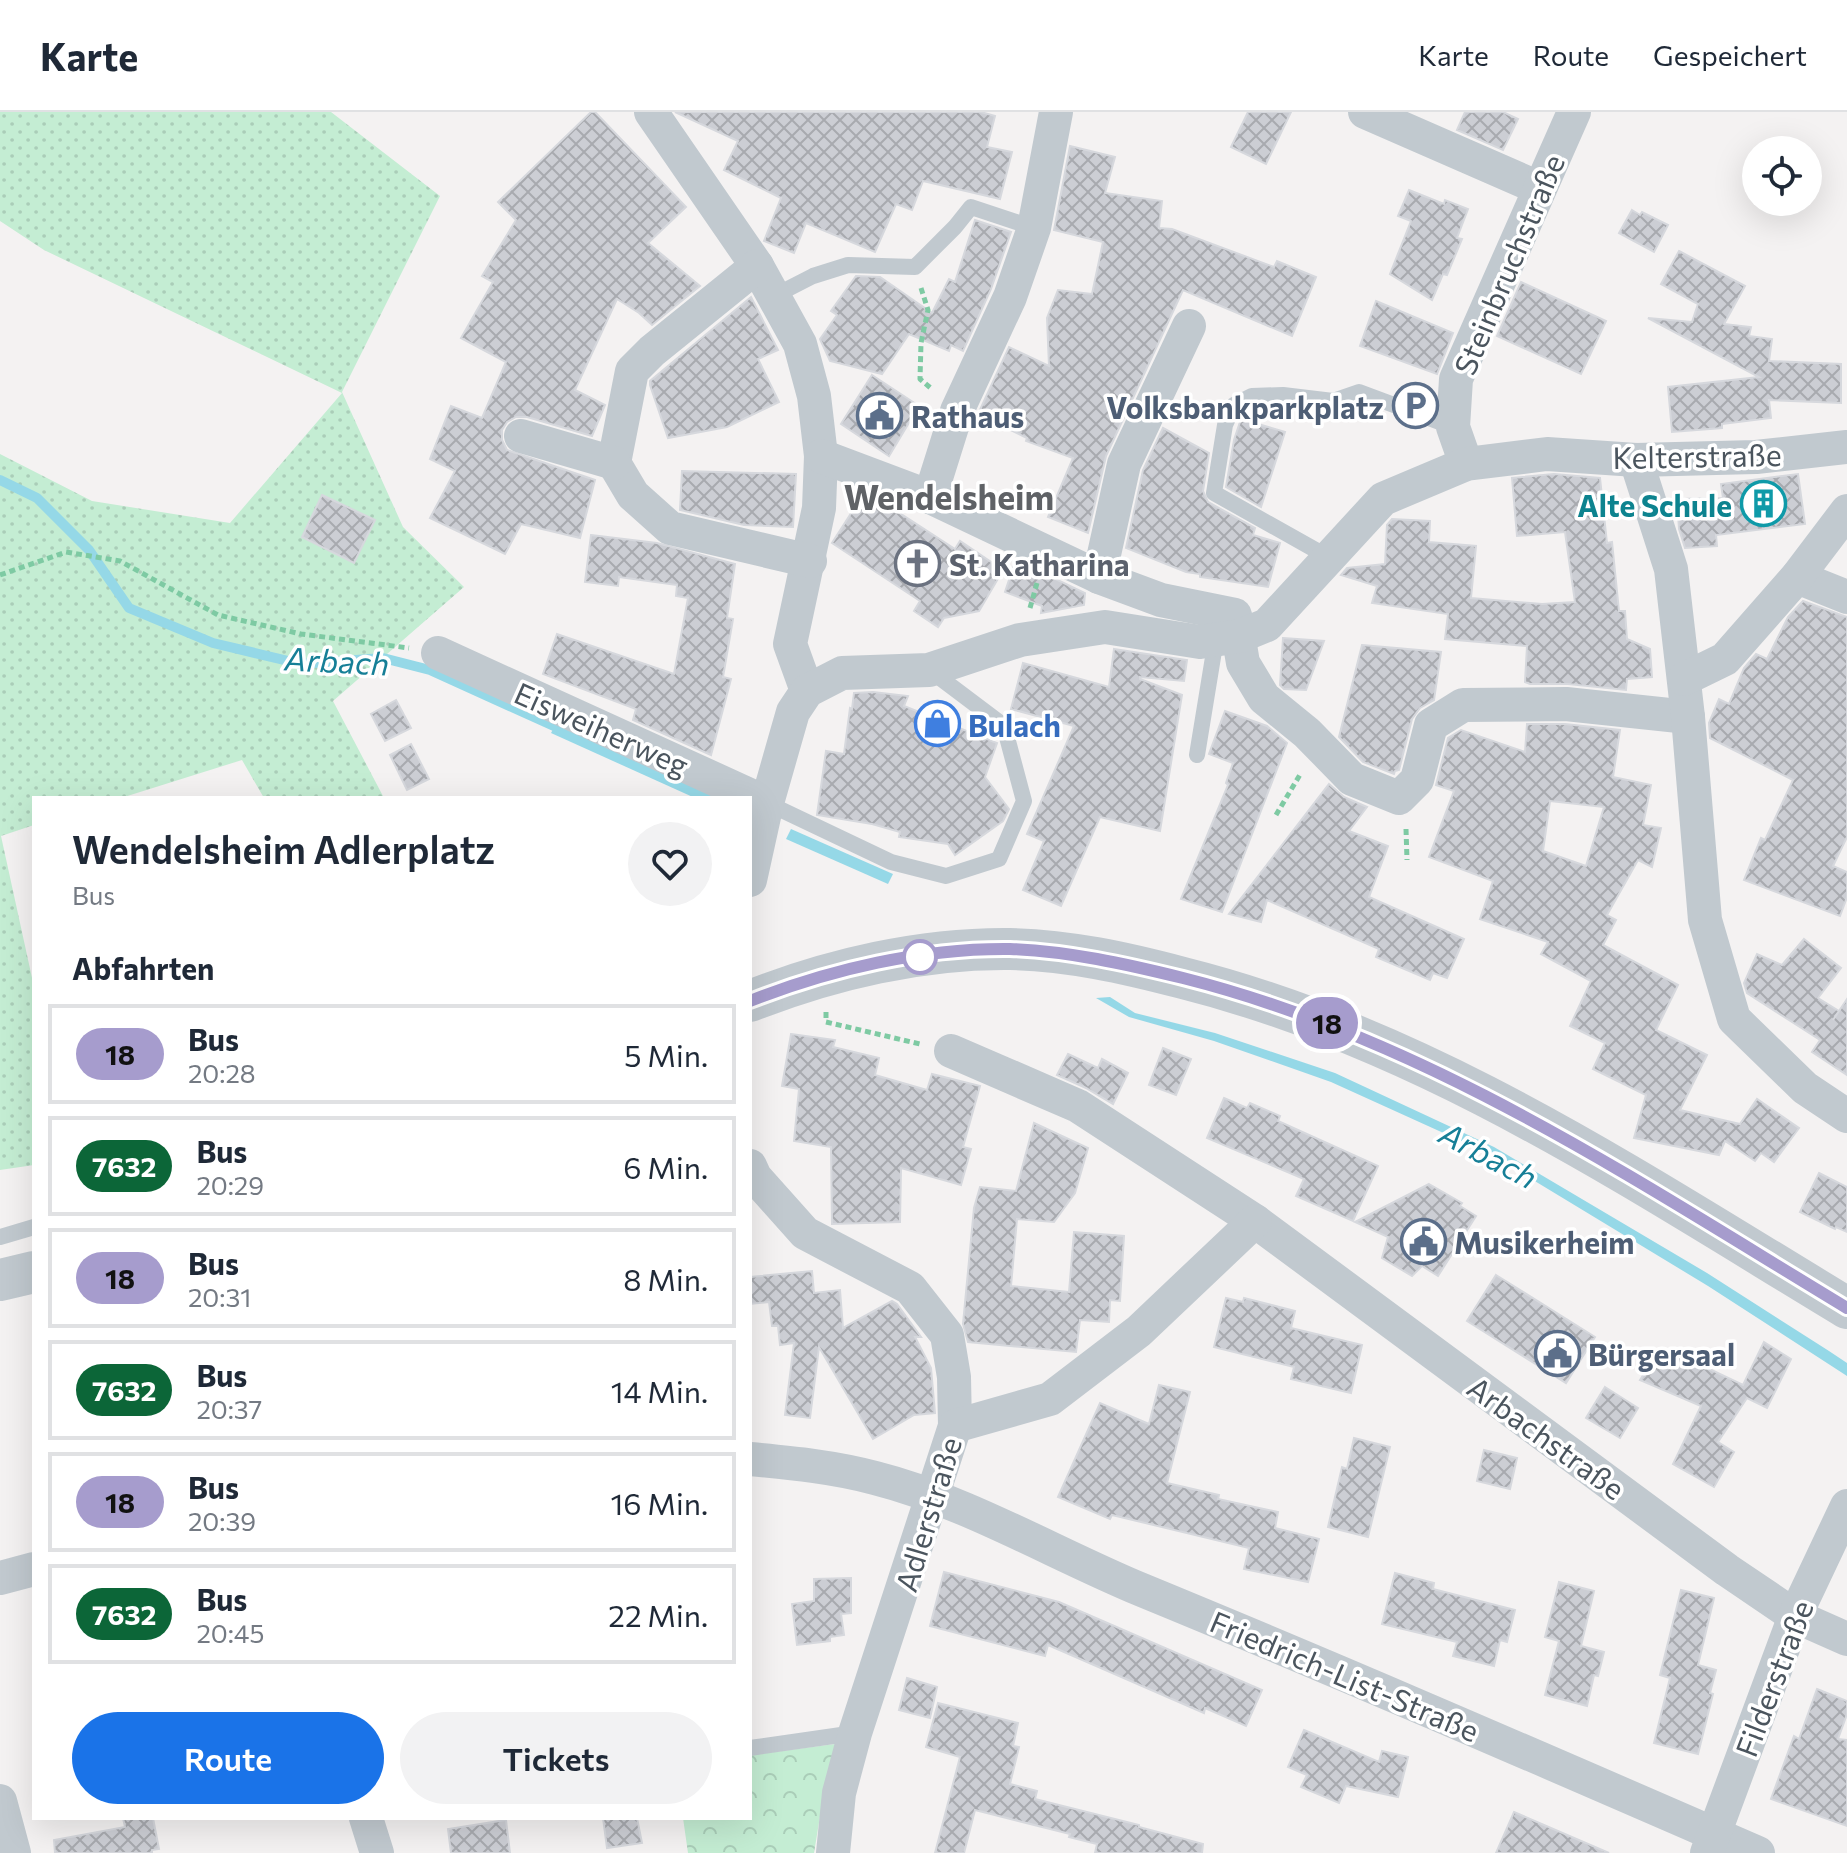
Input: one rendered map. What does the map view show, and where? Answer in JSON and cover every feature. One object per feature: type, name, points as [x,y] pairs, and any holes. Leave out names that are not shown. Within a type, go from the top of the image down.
[{"type":"street","points":[[651,112],[757,266],[800,344],[814,396],[821,456],[819,508],[790,644],[807,691]]},
{"type":"street","points":[[930,497],[957,411],[1010,297],[1034,228],[1056,112]]},
{"type":"street","points":[[1365,112],[1539,188]]},
{"type":"street","name":"Steinbruchstraße","points":[[1466,464],[1453,427],[1456,379],[1574,112]]},
{"type":"street","points":[[757,266],[652,351],[632,371],[614,463],[633,495],[670,528],[810,561]]},
{"type":"street","points":[[1099,577],[1112,507],[1124,464],[1189,326]]},
{"type":"street","points":[[521,436],[614,463]]},
{"type":"street","name":"Kelterstraße","points":[[1228,638],[1267,625],[1383,499],[1466,464],[1547,454],[1636,460],[1756,457],[1847,447]]},
{"type":"street","points":[[821,456],[930,497],[1099,577],[1161,600],[1235,615],[1228,638],[1264,698],[1352,779],[1399,798],[1417,780],[1431,725],[1463,705],[1566,704],[1688,717]]},
{"type":"street","points":[[1636,460],[1671,569],[1688,717],[1705,920],[1734,1019],[1805,1088],[1847,1116]]},
{"type":"street","points":[[1684,679],[1725,659],[1797,577],[1847,511]]},
{"type":"street","points":[[1797,577],[1847,597]]},
{"type":"street","points":[[752,871],[767,803],[793,712],[807,691],[842,673],[929,670],[1020,640],[1105,627],[1200,642],[1228,638]]},
{"type":"street","name":"Eisweiherweg","points":[[438,653],[752,796]]},
{"type":"street","name":"Eisweiherweg","points":[[752,796],[767,803]]},
{"type":"street","points":[[752,1000],[824,975],[951,952],[1010,949],[1070,954],[1149,969],[1237,992],[1352,1032],[1536,1121],[1847,1308]]},
{"type":"street","name":"Arbachstraße","points":[[951,1051],[1078,1106],[1255,1221],[1727,1570],[1795,1616],[1847,1639]]},
{"type":"street","name":"Adlerstraße","points":[[752,1170],[805,1233],[910,1288],[947,1335],[954,1377],[955,1426],[855,1733],[839,1793],[833,1853]]},
{"type":"street","points":[[955,1426],[1050,1399],[1139,1331],[1255,1221]]},
{"type":"street","points":[[0,1280],[32,1272]]},
{"type":"street","name":"Friedrich-List-Straße","points":[[752,1459],[814,1465],[875,1478],[932,1496],[1121,1581],[1332,1668],[1711,1844],[1758,1853]]},
{"type":"street","name":"Filderstraße","points":[[1711,1844],[1795,1616],[1847,1506]]},
{"type":"street","points":[[0,1578],[32,1570]]},
{"type":"street","points":[[0,1801],[14,1853]]},
{"type":"street","points":[[367,1820],[377,1853]]},
{"type":"lane","points":[[774,296],[813,276],[848,265],[915,267],[971,207],[1034,228]]},
{"type":"lane","points":[[1328,557],[1214,493],[1225,425],[1234,405],[1252,396],[1283,395],[1333,401],[1359,392],[1453,427]]},
{"type":"lane","points":[[1197,755],[1228,638]]},
{"type":"lane","points":[[767,803],[891,862],[946,876],[999,859],[1024,801],[1004,726],[929,670]]},
{"type":"lane","points":[[0,1237],[32,1228]]},
{"type":"lane","points":[[752,1748],[855,1733]]},
{"type":"path","points":[[915,267],[928,310],[921,343],[920,379],[957,411]]},
{"type":"path","points":[[1020,640],[1041,570],[1038,547]]},
{"type":"path","points":[[0,575],[66,552],[77,553],[120,561],[218,615],[301,634],[438,653]]},
{"type":"path","points":[[1276,815],[1318,745]]},
{"type":"path","points":[[824,975],[826,1022],[894,1038]]},
{"type":"green space","points":[[0,112],[331,112],[440,196],[342,392],[403,527],[464,587],[333,701],[383,796],[263,796],[242,760],[127,796],[32,796],[32,826],[1,836],[32,978],[32,1165],[0,1170],[0,454],[92,501],[230,523],[342,393],[44,250],[0,221]]},
{"type":"green space","points":[[835,1744],[814,1853],[688,1853],[683,1820],[752,1820],[752,1755]]},
{"type":"water","points":[[556,724],[717,796],[691,796],[551,733]]},
{"type":"water","points":[[791,829],[893,874],[888,884],[786,839]]},
{"type":"water","points":[[1110,997],[1135,1013],[1215,1033],[1335,1073],[1494,1147],[1707,1273],[1829,1351],[1847,1363],[1847,1376],[1708,1286],[1492,1155],[1331,1082],[1214,1041],[1129,1017],[1096,998]]},
{"type":"building","points":[[591,112],[595,112],[686,207],[648,243],[700,286],[652,325],[617,299],[575,390],[605,405],[592,436],[527,417],[516,417],[507,422],[502,430],[502,440],[507,450],[595,480],[580,538],[521,524],[505,554],[430,518],[455,471],[430,459],[451,406],[482,418],[506,362],[461,338],[493,282],[482,276],[516,220],[498,202]]},
{"type":"building","points":[[675,112],[981,112],[995,116],[987,147],[1012,152],[1000,199],[923,181],[912,210],[896,204],[875,252],[806,223],[794,253],[764,241],[781,198],[724,170],[738,141]]},
{"type":"building","points":[[1248,112],[1291,112],[1266,164],[1231,147]]},
{"type":"building","points":[[1465,112],[1503,112],[1518,119],[1503,150],[1457,130]]},
{"type":"building","points":[[1070,146],[1115,157],[1105,193],[1162,201],[1159,228],[1172,229],[1274,267],[1277,261],[1316,277],[1292,336],[1183,290],[1106,456],[1088,533],[1048,517],[1073,458],[1026,441],[1027,438],[978,414],[1009,347],[1049,366],[1047,318],[1058,290],[1092,294],[1103,242],[1054,230]]},
{"type":"building","points":[[1409,190],[1444,204],[1445,200],[1468,209],[1457,238],[1462,239],[1447,275],[1443,274],[1432,300],[1390,274],[1411,221],[1398,216]]},
{"type":"building","points":[[1632,210],[1668,225],[1654,252],[1619,233]]},
{"type":"building","points":[[975,220],[1011,232],[991,289],[963,351],[951,345],[949,351],[909,334],[882,374],[830,361],[820,339],[837,315],[831,311],[856,276],[880,277],[932,313],[949,279],[955,282]]},
{"type":"building","points":[[1679,251],[1745,286],[1724,324],[1751,327],[1749,336],[1772,339],[1769,361],[1841,364],[1841,403],[1769,400],[1771,418],[1722,424],[1722,428],[1672,432],[1668,387],[1759,377],[1648,318],[1692,322],[1698,304],[1661,284]]},
{"type":"building","points":[[1521,282],[1606,321],[1581,374],[1497,336]]},
{"type":"building","points":[[751,297],[778,350],[758,359],[779,402],[727,427],[668,438],[650,381]]},
{"type":"building","points":[[1376,301],[1453,333],[1437,374],[1360,346]]},
{"type":"building","name":"Rathaus","points":[[872,375],[919,406],[889,456],[841,424]]},
{"type":"building","points":[[1241,419],[1285,432],[1261,507],[1226,487]]},
{"type":"building","points":[[1163,428],[1209,453],[1203,491],[1208,502],[1255,528],[1253,535],[1280,543],[1268,587],[1200,577],[1200,574],[1186,572],[1126,548],[1143,470]]},
{"type":"building","points":[[682,471],[796,474],[793,527],[744,525],[680,510]]},
{"type":"building","points":[[1554,474],[1600,478],[1607,543],[1612,542],[1619,611],[1625,611],[1627,639],[1650,649],[1652,677],[1627,679],[1626,690],[1525,682],[1527,646],[1445,639],[1448,614],[1372,603],[1377,586],[1341,575],[1347,568],[1385,564],[1387,525],[1392,519],[1430,521],[1429,542],[1476,546],[1471,598],[1542,604],[1575,602],[1565,532],[1517,536],[1512,478]]},
{"type":"building","name":"Alte Schule","points":[[1798,474],[1805,524],[1716,535],[1717,546],[1685,548],[1679,529],[1677,499],[1723,498],[1721,484]]},
{"type":"building","name":"St. Katharina","points":[[864,493],[955,549],[960,541],[1003,570],[979,611],[944,618],[938,627],[914,611],[920,601],[832,543]]},
{"type":"building","points":[[322,495],[375,520],[354,563],[302,537]]},
{"type":"building","points":[[591,535],[657,543],[735,564],[727,618],[733,619],[723,677],[731,679],[711,755],[633,720],[636,709],[543,674],[557,634],[674,674],[688,598],[676,596],[677,585],[619,577],[618,586],[585,582]]},
{"type":"building","points":[[1014,565],[1045,574],[1085,593],[1084,605],[1041,613],[1042,606],[1005,592]]},
{"type":"building","points":[[1803,601],[1847,617],[1847,837],[1833,866],[1847,872],[1847,897],[1840,916],[1744,880],[1761,838],[1765,840],[1793,780],[1710,738],[1709,723],[1719,699],[1729,704],[1744,668],[1756,654],[1767,659],[1788,617]]},
{"type":"building","points":[[1283,638],[1324,641],[1306,690],[1284,689],[1280,685]]},
{"type":"building","points":[[1362,645],[1441,652],[1434,700],[1420,708],[1412,719],[1399,770],[1394,774],[1363,762],[1339,737]]},
{"type":"building","points":[[1114,649],[1187,660],[1184,681],[1140,677],[1182,695],[1160,831],[1100,817],[1061,906],[1023,890],[1044,841],[1027,834],[1074,726],[1011,709],[1023,663],[1109,687]]},
{"type":"building","points":[[854,693],[908,696],[904,706],[997,743],[985,777],[1009,809],[1003,821],[955,855],[948,844],[899,837],[900,832],[872,824],[817,815],[826,751],[844,754]]},
{"type":"building","points":[[396,700],[411,728],[385,741],[371,714]]},
{"type":"building","points":[[1225,711],[1267,726],[1287,743],[1222,912],[1181,899],[1228,785],[1233,763],[1209,754]]},
{"type":"building","points":[[1527,724],[1565,724],[1620,730],[1613,777],[1651,785],[1643,825],[1661,828],[1652,867],[1638,860],[1607,915],[1616,920],[1603,945],[1678,985],[1656,1030],[1707,1055],[1680,1110],[1740,1124],[1757,1099],[1799,1128],[1774,1162],[1761,1153],[1755,1161],[1725,1141],[1719,1155],[1634,1138],[1646,1095],[1593,1069],[1605,1043],[1570,1026],[1591,981],[1541,954],[1548,942],[1480,919],[1493,881],[1429,857],[1454,791],[1436,785],[1448,738],[1461,730],[1525,752]],"holes":[[[1550,801],[1604,807],[1586,866],[1543,851]]]},
{"type":"building","points":[[411,744],[429,779],[407,790],[390,755]]},
{"type":"building","points":[[1329,784],[1344,797],[1367,807],[1349,831],[1388,846],[1369,897],[1464,939],[1447,978],[1433,973],[1430,980],[1376,957],[1379,949],[1267,900],[1261,922],[1229,914]]},
{"type":"building","points":[[1804,939],[1841,968],[1818,998],[1839,1011],[1847,999],[1847,1075],[1812,1052],[1820,1040],[1747,993],[1744,983],[1757,954],[1782,965]]},
{"type":"building","points":[[791,1034],[835,1040],[833,1047],[879,1058],[875,1075],[927,1090],[932,1074],[980,1086],[963,1147],[971,1149],[961,1185],[901,1168],[900,1222],[832,1224],[831,1147],[794,1141],[799,1089],[782,1086]]},
{"type":"building","points":[[1163,1048],[1191,1059],[1176,1095],[1149,1085]]},
{"type":"building","points":[[1068,1054],[1098,1068],[1102,1059],[1128,1073],[1113,1104],[1057,1075]]},
{"type":"building","points":[[1224,1098],[1247,1108],[1250,1103],[1280,1116],[1278,1121],[1378,1166],[1353,1221],[1296,1196],[1304,1179],[1207,1138]]},
{"type":"building","points":[[1034,1123],[1088,1148],[1075,1193],[1054,1222],[1017,1219],[1011,1286],[1069,1292],[1074,1232],[1124,1236],[1120,1301],[1110,1300],[1109,1322],[1080,1320],[1076,1352],[968,1342],[963,1324],[974,1208],[980,1187],[1016,1191]]},
{"type":"building","points":[[1819,1173],[1847,1187],[1847,1232],[1800,1212]]},
{"type":"building","name":"Musikerheim","points":[[1429,1184],[1462,1203],[1460,1206],[1476,1216],[1438,1276],[1422,1266],[1412,1276],[1382,1258],[1388,1237],[1355,1222]]},
{"type":"building","points":[[812,1271],[814,1293],[840,1290],[843,1328],[892,1301],[897,1304],[921,1337],[915,1337],[931,1368],[935,1413],[914,1415],[873,1439],[819,1347],[810,1418],[785,1415],[794,1343],[780,1345],[778,1326],[772,1326],[769,1302],[752,1304],[752,1277]]},
{"type":"building","points":[[1496,1275],[1595,1337],[1566,1383],[1467,1321]]},
{"type":"building","points":[[1226,1298],[1243,1302],[1244,1298],[1295,1311],[1291,1328],[1362,1345],[1351,1393],[1291,1379],[1294,1367],[1214,1347]]},
{"type":"building","points":[[1764,1342],[1791,1359],[1767,1408],[1747,1398],[1718,1442],[1734,1452],[1714,1487],[1673,1464],[1701,1406],[1640,1380],[1659,1350],[1675,1358],[1678,1354],[1743,1385]]},
{"type":"building","points":[[1159,1385],[1190,1392],[1167,1483],[1219,1495],[1218,1499],[1278,1512],[1275,1528],[1319,1539],[1308,1582],[1244,1569],[1249,1548],[1112,1515],[1110,1519],[1058,1497],[1100,1403],[1149,1424]]},
{"type":"building","points":[[1605,1387],[1638,1408],[1620,1438],[1586,1418]]},
{"type":"building","points":[[1354,1438],[1390,1447],[1368,1537],[1328,1527],[1342,1467],[1347,1469]]},
{"type":"building","points":[[1484,1450],[1517,1458],[1510,1489],[1477,1481]]},
{"type":"building","points":[[944,1572],[1059,1602],[1262,1690],[1246,1726],[1205,1708],[1204,1713],[1048,1645],[1045,1656],[930,1626]]},
{"type":"building","points":[[1395,1573],[1434,1583],[1433,1589],[1515,1610],[1507,1642],[1500,1640],[1494,1666],[1453,1656],[1457,1642],[1382,1624]]},
{"type":"building","points":[[851,1578],[851,1613],[841,1614],[844,1635],[830,1637],[830,1641],[797,1645],[792,1604],[814,1601],[814,1579]]},
{"type":"building","points":[[1559,1582],[1594,1591],[1581,1646],[1604,1652],[1598,1676],[1594,1675],[1587,1706],[1545,1695],[1559,1641],[1545,1637]]},
{"type":"building","points":[[1681,1590],[1714,1598],[1698,1665],[1716,1670],[1698,1754],[1654,1743],[1670,1678],[1660,1675]]},
{"type":"building","points":[[907,1678],[937,1687],[930,1718],[899,1710]]},
{"type":"building","points":[[1817,1689],[1847,1701],[1847,1714],[1838,1739],[1847,1740],[1847,1826],[1771,1799],[1794,1736],[1799,1739]]},
{"type":"building","points":[[938,1703],[1018,1723],[1013,1746],[1019,1747],[1010,1784],[1037,1791],[1035,1799],[1203,1844],[1202,1853],[1095,1853],[1097,1844],[1069,1837],[1070,1834],[975,1810],[964,1853],[935,1853],[960,1757],[926,1747]]},
{"type":"building","points":[[1304,1730],[1379,1762],[1382,1751],[1408,1757],[1398,1797],[1346,1786],[1339,1803],[1301,1787],[1307,1775],[1288,1767]]},
{"type":"building","points":[[1514,1812],[1609,1853],[1496,1853]]},
{"type":"building","points":[[123,1820],[153,1820],[159,1849],[152,1850],[152,1853],[55,1853],[54,1840],[125,1827]]},
{"type":"building","points":[[506,1820],[510,1853],[451,1853],[448,1829]]},
{"type":"building","points":[[603,1820],[637,1820],[642,1843],[607,1848]]},
{"type":"waterway","name":"Arbach","points":[[0,480],[37,498],[89,550],[129,608],[213,643],[301,664],[383,658],[430,670],[565,731]]},
{"type":"bus line","name":"18","points":[[752,1000],[824,975],[891,961],[951,952],[1010,949],[1070,954],[1149,969],[1223,988],[1352,1032],[1536,1121],[1847,1308]]},
{"type":"place","name":"Volksbankparkplatz","points":[[1415,406]]},
{"type":"place","name":"Rathaus","points":[[880,415]]},
{"type":"place","name":"Alte Schule","points":[[1763,504]]},
{"type":"place","name":"St. Katharina","points":[[918,563]]},
{"type":"place","name":"Bulach","points":[[937,724]]},
{"type":"place","name":"Musikerheim","points":[[1423,1241]]},
{"type":"place","name":"Bürgersaal","points":[[1557,1353]]},
{"type":"district","name":"Wendelsheim","points":[[949,496]]}]
